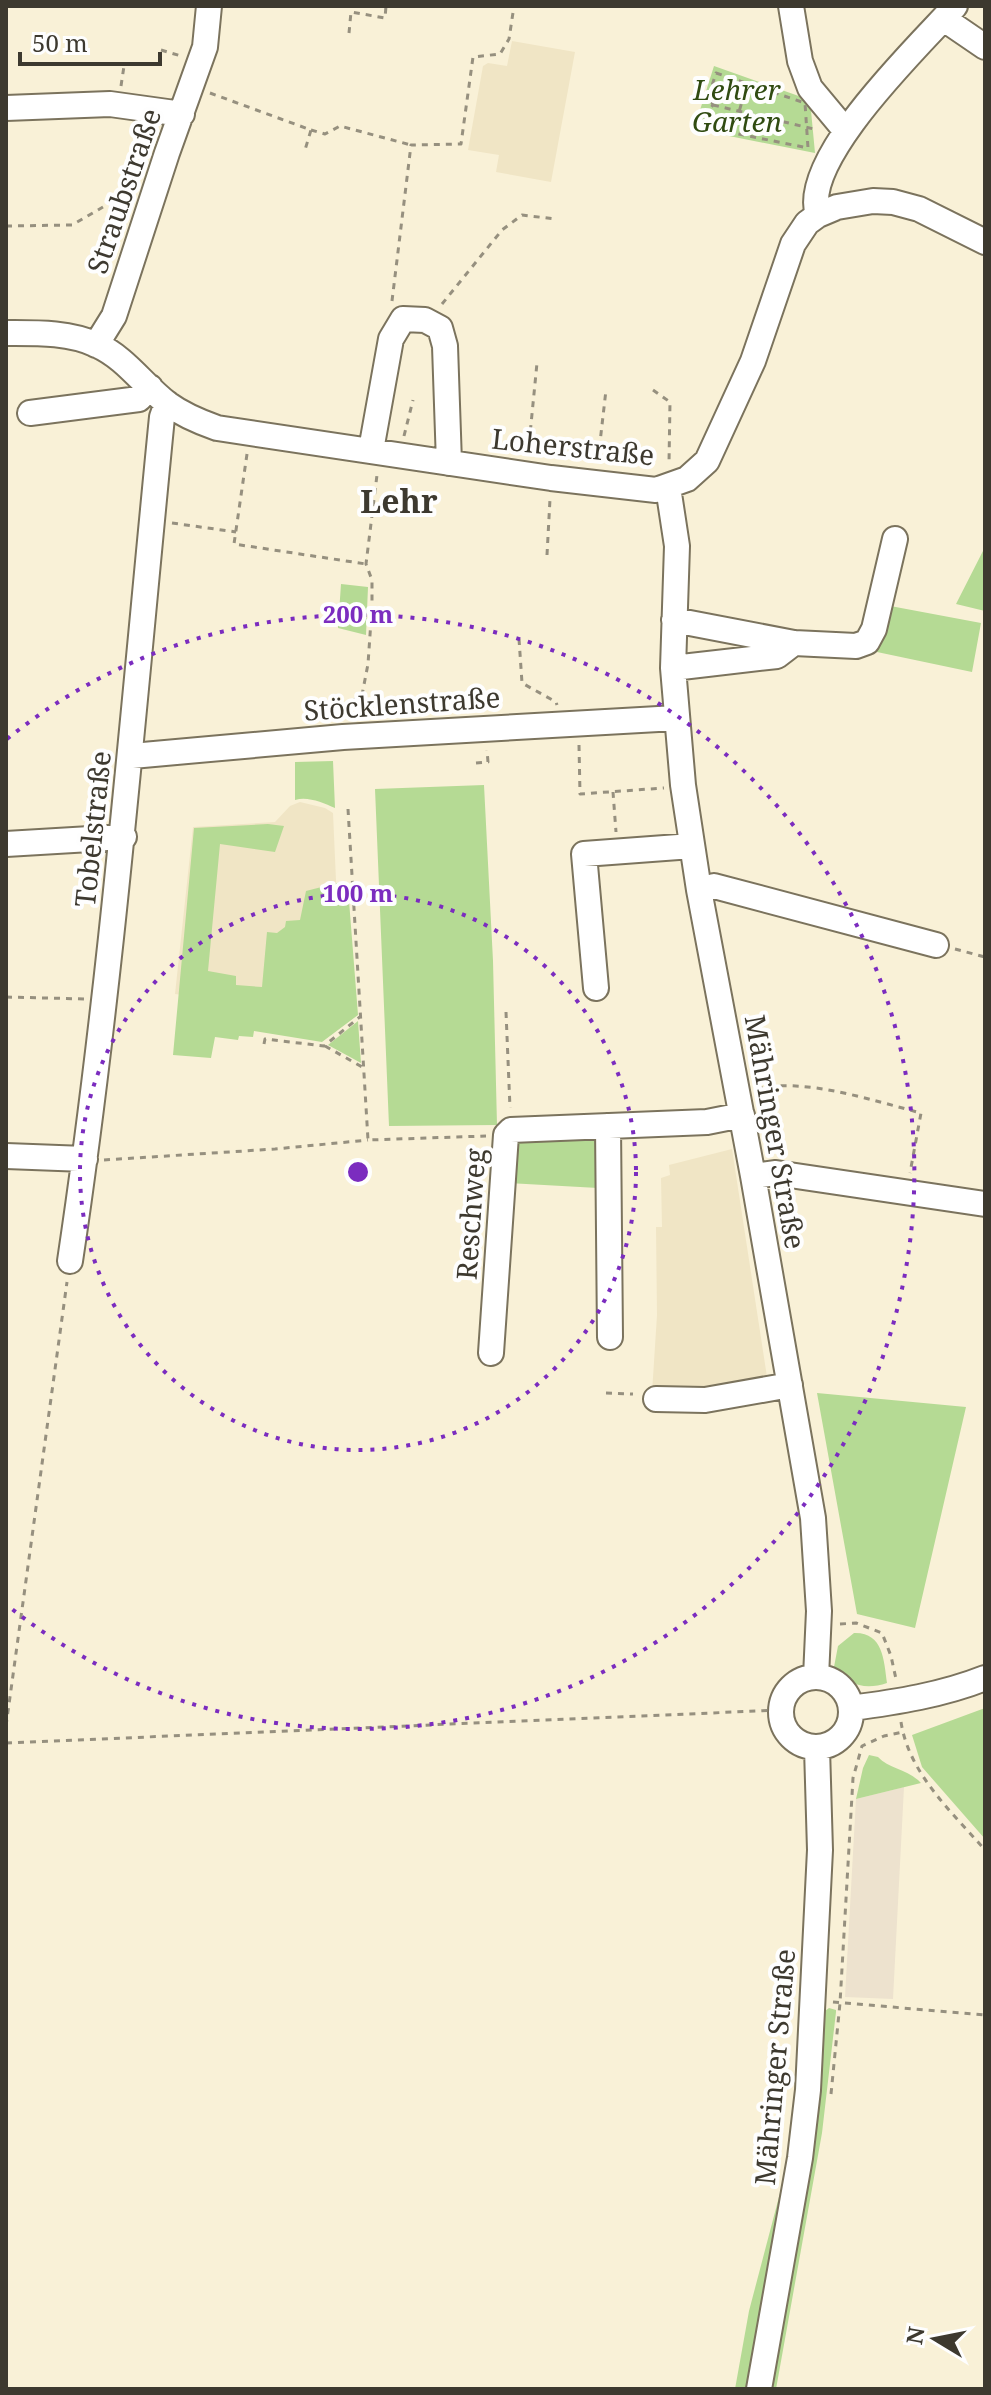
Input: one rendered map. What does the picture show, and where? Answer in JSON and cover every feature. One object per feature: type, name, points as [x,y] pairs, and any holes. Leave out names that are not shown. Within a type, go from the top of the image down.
[{"type":"street","name":"Straubstraße","points":[[96,345],[114,316],[205,47],[209,6]]},
{"type":"street","points":[[791,6],[800,61],[810,88],[843,133]]},
{"type":"street","points":[[985,47],[950,13],[843,133],[818,184],[815,206],[818,215],[855,203],[893,202],[919,209],[985,242]]},
{"type":"street","points":[[6,108],[110,104],[182,114]]},
{"type":"street","name":"Loherstraße","points":[[6,333],[69,336],[96,345],[122,360],[158,395],[189,417],[217,428],[526,475],[643,490],[668,487],[687,479],[707,461],[750,369],[793,244],[807,223],[818,215]]},
{"type":"street","points":[[371,450],[391,339],[403,319],[425,320],[440,328],[445,346],[449,463]]},
{"type":"street","points":[[30,413],[158,395]]},
{"type":"street","name":"Tobelstraße","points":[[70,1261],[124,837],[162,417],[158,395]]},
{"type":"street","name":"Mähringer Straße","points":[[668,487],[677,546],[673,668],[683,785],[699,890],[813,1518],[819,1627],[816,1677]]},
{"type":"street","points":[[674,620],[794,643],[856,646],[867,642],[874,629],[895,539]]},
{"type":"street","points":[[673,668],[777,656],[794,643]]},
{"type":"street","name":"Stöcklenstraße","points":[[132,756],[343,737],[676,718]]},
{"type":"street","points":[[6,844],[124,837]]},
{"type":"street","points":[[596,988],[584,854],[692,846]]},
{"type":"street","points":[[699,890],[714,886],[936,945]]},
{"type":"street","name":"Reschweg","points":[[491,1353],[508,1132],[707,1122],[742,1115]]},
{"type":"street","points":[[608,1126],[610,1337]]},
{"type":"street","points":[[6,1156],[85,1159]]},
{"type":"street","points":[[753,1176],[776,1173],[985,1204]]},
{"type":"street","points":[[644,1397],[705,1400],[790,1385]]},
{"type":"street","points":[[816,1677],[835,1683],[848,1698],[851,1708],[843,1736],[817,1748],[795,1741],[787,1732],[781,1710],[788,1691],[796,1683],[816,1677]]},
{"type":"street","points":[[851,1708],[898,1702],[959,1688],[985,1678]]},
{"type":"street","name":"Mähringer Straße","points":[[759,2389],[800,2158],[808,2090],[820,1850],[817,1748]]},
{"type":"path","points":[[349,33],[351,12],[385,18],[386,6]]},
{"type":"path","points":[[192,86],[325,134],[340,126],[411,145],[461,144],[473,57],[500,54],[509,39],[514,6]]},
{"type":"path","points":[[716,73],[805,103],[808,148],[699,126],[704,110],[709,110],[713,105],[709,95],[716,73]]},
{"type":"path","points":[[733,133],[747,84]]},
{"type":"path","points":[[713,105],[807,128],[843,133]]},
{"type":"path","points":[[305,150],[311,130]]},
{"type":"path","points":[[391,339],[393,296],[411,145]]},
{"type":"path","points":[[6,226],[72,225],[103,207]]},
{"type":"path","points":[[425,320],[512,222],[522,215],[555,219]]},
{"type":"path","points":[[526,475],[537,363]]},
{"type":"path","points":[[595,484],[606,390]]},
{"type":"path","points":[[653,390],[670,402],[668,487]]},
{"type":"path","points":[[400,455],[413,400]]},
{"type":"path","points":[[248,448],[234,544],[366,564]]},
{"type":"path","points":[[341,708],[362,695],[368,664],[372,580],[366,564],[377,478]]},
{"type":"path","points":[[547,555],[551,478]]},
{"type":"path","points":[[152,520],[236,532]]},
{"type":"path","points":[[519,639],[522,683],[556,702],[569,724],[580,794],[683,785]]},
{"type":"path","points":[[613,792],[616,838]]},
{"type":"path","points":[[348,809],[368,1140]]},
{"type":"path","points":[[936,945],[985,957]]},
{"type":"path","points":[[6,997],[105,999]]},
{"type":"path","points":[[85,1159],[99,1161],[508,1132],[506,1012]]},
{"type":"path","points":[[324,1046],[361,1016]]},
{"type":"path","points":[[264,1044],[265,1039],[324,1046],[364,1068]]},
{"type":"path","points":[[750,1090],[773,1085],[844,1093],[921,1113],[907,1192]]},
{"type":"path","points":[[6,1726],[70,1261]]},
{"type":"path","points":[[606,1393],[644,1397]]},
{"type":"path","points":[[819,1627],[850,1623],[882,1633],[891,1656],[903,1732],[919,1772],[985,1850]]},
{"type":"path","points":[[6,1743],[781,1710]]},
{"type":"path","points":[[848,1869],[853,1778],[862,1746],[903,1732]]},
{"type":"path","points":[[843,1806],[852,1800]]},
{"type":"path","points":[[812,1998],[985,2015]]},
{"type":"shaded area","points":[[512,41],[575,52],[551,182],[496,172],[499,155],[468,150],[483,66],[488,63],[507,66]]},
{"type":"shaded area","points":[[300,802],[333,813],[342,1015],[175,994],[193,827],[275,822],[290,806]]},
{"type":"shaded area","points":[[732,1149],[767,1377],[704,1391],[652,1393],[657,1315],[656,1227],[662,1227],[661,1178],[670,1175],[669,1165]]},
{"type":"shaded area","points":[[904,1787],[893,1999],[845,1997],[856,1799]]},
{"type":"green space","name":"Lehrer Garten","points":[[714,66],[810,100],[815,153],[694,129]]},
{"type":"green space","points":[[985,547],[985,611],[956,604]]},
{"type":"green space","points":[[341,584],[368,587],[366,635],[338,628]]},
{"type":"green space","points":[[885,605],[981,623],[972,672],[877,652]]},
{"type":"green space","points":[[333,761],[335,808],[310,799],[295,800],[295,762]]},
{"type":"green space","points":[[484,785],[497,1125],[389,1126],[375,789]]},
{"type":"green space","points":[[284,826],[275,852],[220,844],[208,971],[236,976],[236,985],[262,987],[267,932],[277,933],[285,927],[286,921],[300,920],[306,891],[341,882],[348,888],[358,1015],[322,1042],[254,1031],[253,1037],[239,1036],[238,1040],[215,1037],[211,1058],[173,1055],[194,828]]},
{"type":"green space","points":[[358,1021],[361,1063],[328,1045]]},
{"type":"green space","points":[[596,1133],[598,1188],[508,1183],[510,1148],[524,1138]]},
{"type":"green space","points":[[817,1393],[966,1407],[915,1628],[857,1614]]},
{"type":"green space","points":[[854,1633],[864,1634],[876,1642],[883,1657],[887,1683],[858,1685],[834,1667],[838,1646]]},
{"type":"green space","points":[[985,1708],[985,1839],[922,1767],[912,1735]]},
{"type":"green space","points":[[869,1755],[878,1757],[921,1783],[856,1799]]},
{"type":"green space","points":[[829,2008],[836,2012],[822,2133],[776,2389],[766,2389],[821,2014]]},
{"type":"green space","points":[[790,2155],[749,2389],[735,2389],[749,2311]]},
{"type":"district","name":"Lehr","points":[[399,502]]}]
